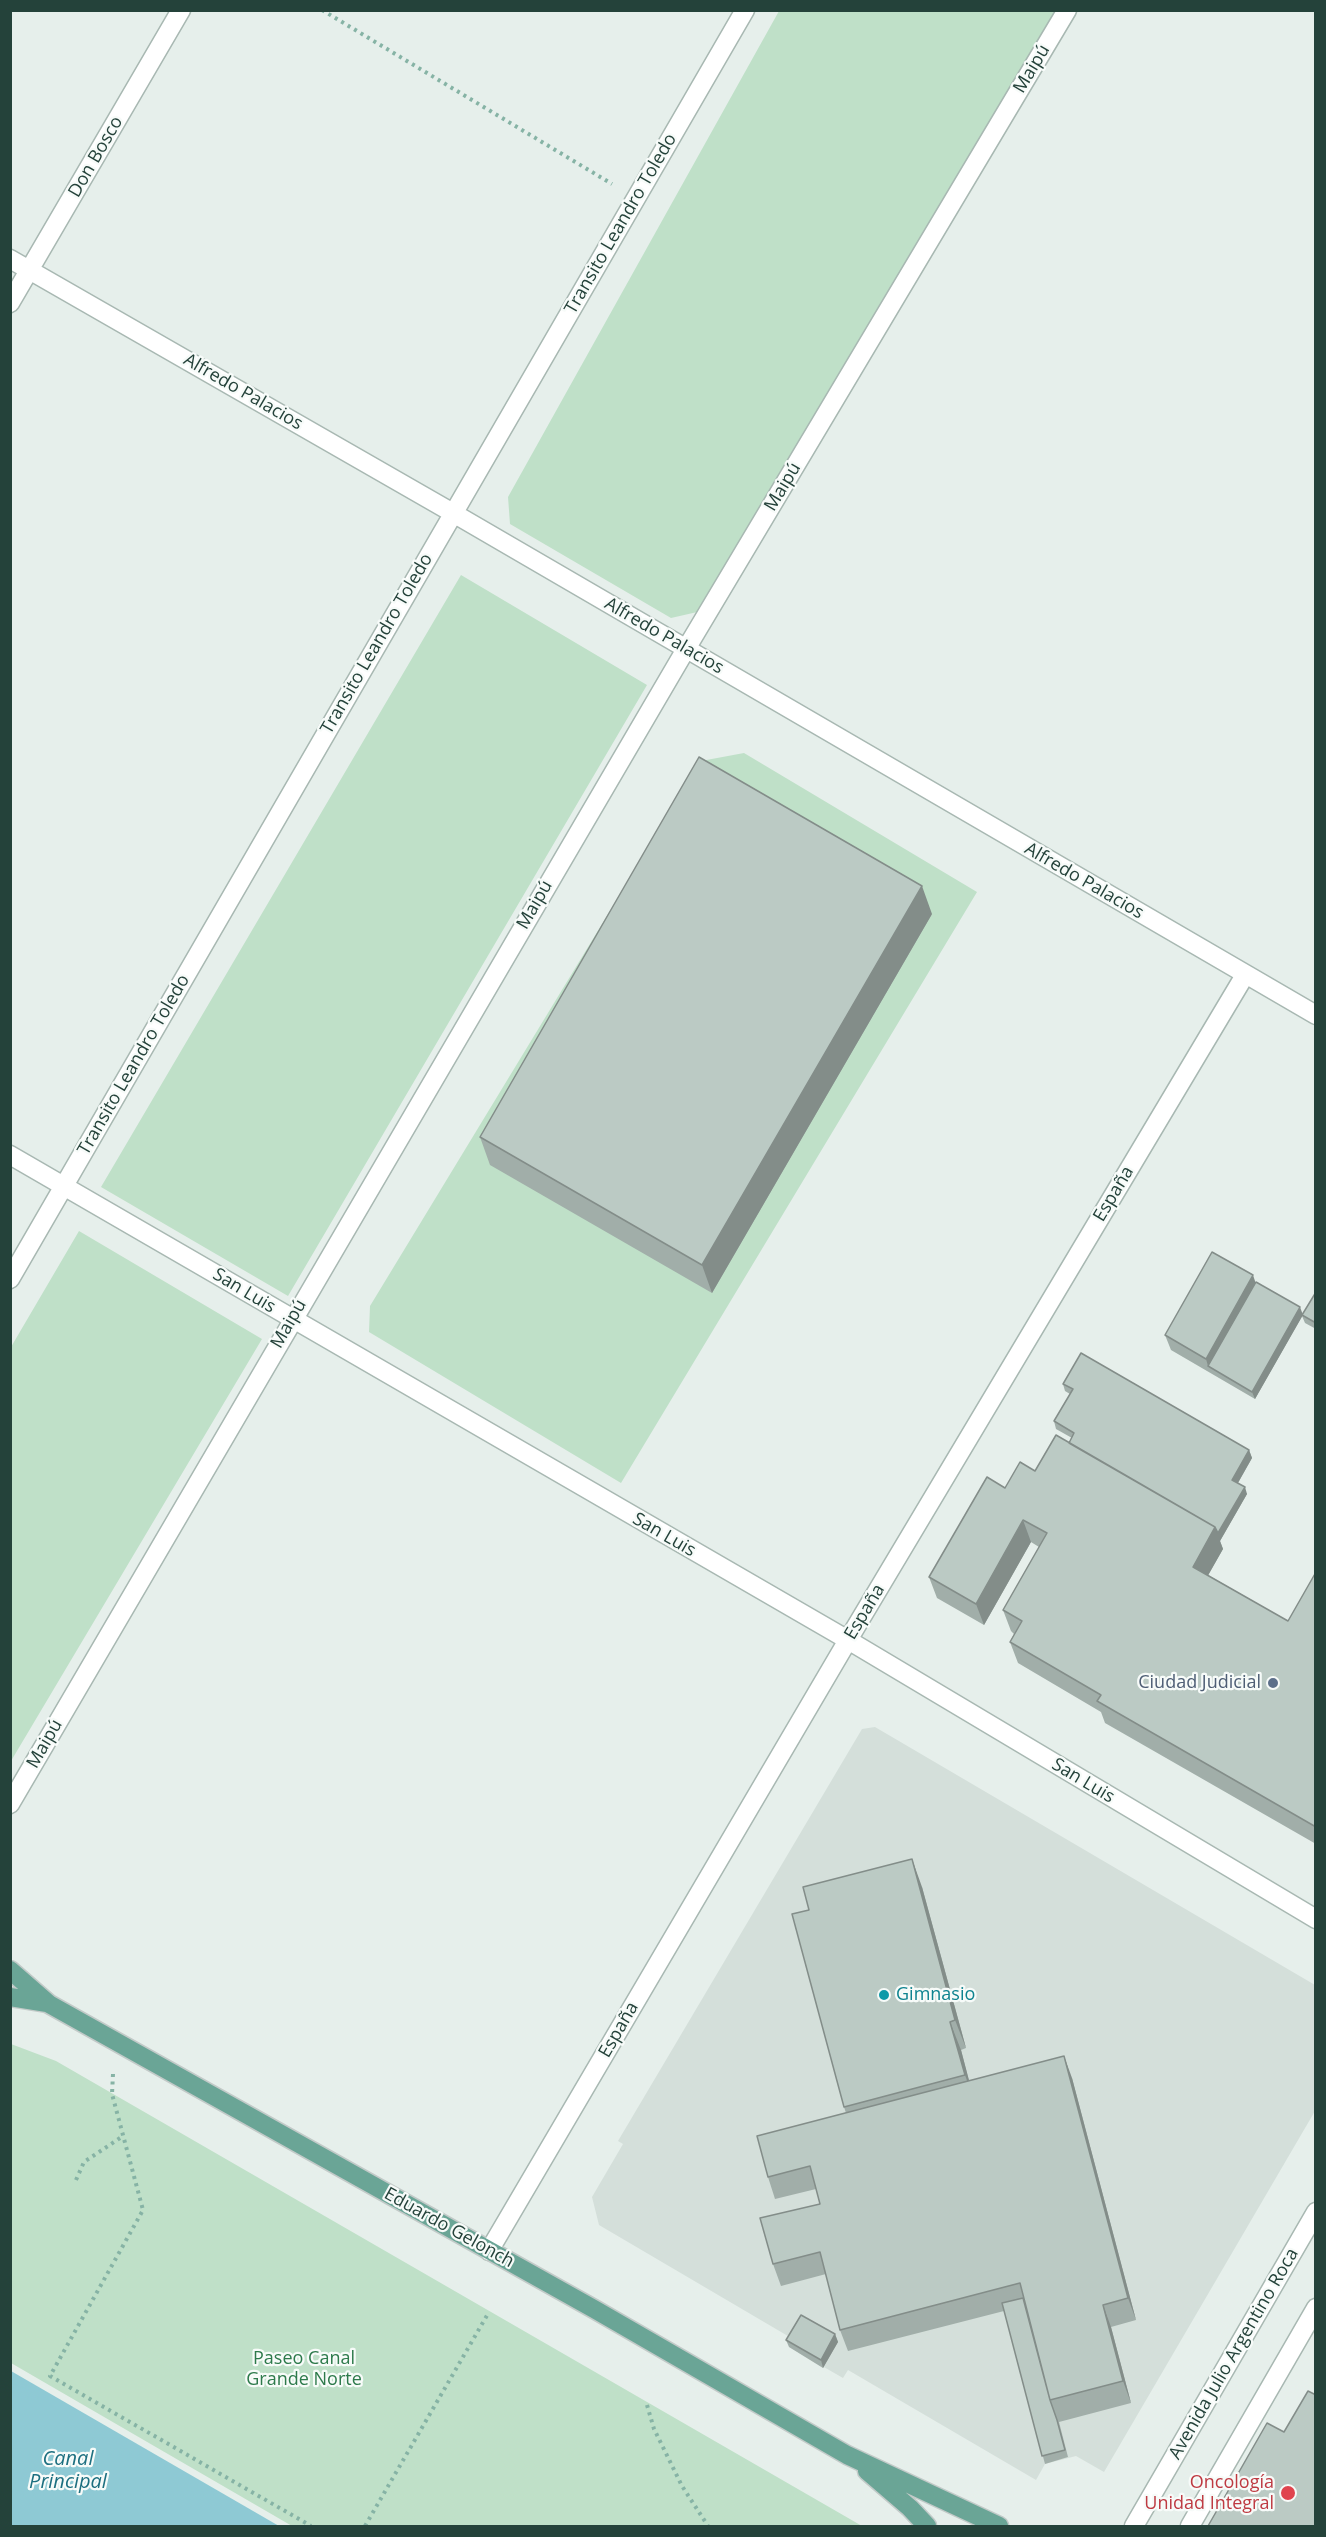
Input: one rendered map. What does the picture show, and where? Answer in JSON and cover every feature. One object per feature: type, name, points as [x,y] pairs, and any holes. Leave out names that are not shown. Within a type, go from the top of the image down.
[{"type":"main road","name":"Eduardo Gelonch","points":[[10,1970],[49,2004],[847,2455],[999,2526]]},
{"type":"main road","name":"Eduardo Gelonch","points":[[10,1997],[49,2004]]},
{"type":"main road","name":"Eduardo Gelonch","points":[[847,2455],[910,2508],[927,2526]]},
{"type":"street","name":"Don Bosco","points":[[10,303],[181,10]]},
{"type":"street","name":"Transito Leandro Toledo","points":[[10,1279],[745,10]]},
{"type":"street","name":"Maipú","points":[[10,1803],[291,1320],[1067,10]]},
{"type":"street","name":"Alfredo Palacios","points":[[10,259],[453,513],[1316,1016]]},
{"type":"street","name":"España","points":[[489,2251],[848,1641],[1245,975]]},
{"type":"street","name":"San Luis","points":[[10,1155],[848,1641],[1316,1919]]},
{"type":"street","name":"Avenida Julio Argentino Roca","points":[[1134,2526],[1316,2212]]},
{"type":"street","points":[[1190,2526],[1316,2308]]},
{"type":"path","points":[[322,10],[636,198]]},
{"type":"path","points":[[115,2040],[112,2094],[143,2211],[50,2376],[311,2526]]},
{"type":"path","points":[[76,2180],[84,2162],[123,2136]]},
{"type":"path","points":[[365,2526],[489,2312]]},
{"type":"path","points":[[647,2405],[654,2429],[681,2486],[708,2526]]},
{"type":"shaded area","points":[[875,1727],[1315,1985],[1315,2111],[1104,2472],[1076,2456],[1045,2464],[1036,2480],[848,2370],[843,2378],[789,2347],[793,2339],[599,2225],[592,2197],[623,2144],[618,2141],[862,1729]]},
{"type":"green space","points":[[779,11],[1064,11],[706,610],[671,618],[510,524],[508,497]]},
{"type":"green space","points":[[461,575],[647,685],[288,1296],[101,1187]]},
{"type":"green space","points":[[744,753],[977,892],[621,1483],[369,1332],[370,1306],[701,761]]},
{"type":"green space","points":[[79,1231],[262,1339],[11,1761],[11,1347]]},
{"type":"green space","name":"Paseo Canal Grande Norte","points":[[11,2044],[56,2061],[862,2526],[292,2526],[11,2363]]},
{"type":"water","name":"Canal Principal","points":[[11,2371],[279,2526],[12,2526]]},
{"type":"building","points":[[699,757],[922,886],[702,1265],[480,1137]]},
{"type":"building","points":[[1212,1252],[1253,1275],[1206,1359],[1165,1335]]},
{"type":"building","points":[[1256,1282],[1300,1307],[1252,1392],[1208,1366]]},
{"type":"building","points":[[1316,1292],[1316,1323],[1302,1315]]},
{"type":"building","points":[[1081,1353],[1249,1450],[1232,1480],[1245,1487],[1218,1533],[1215,1527],[1069,1443],[1074,1433],[1054,1421],[1073,1389],[1063,1384]]},
{"type":"building","points":[[1056,1435],[1215,1527],[1193,1567],[1288,1621],[1316,1572],[1316,1827],[1097,1701],[1101,1695],[1010,1642],[1022,1621],[1003,1610],[1047,1533],[1023,1520],[976,1604],[929,1577],[987,1477],[1005,1488],[1020,1462],[1035,1471]]},
{"type":"building","name":"Gimnasio","points":[[912,1859],[955,2020],[950,2022],[965,2075],[844,2107],[792,1914],[809,1910],[803,1887]]},
{"type":"building","points":[[1064,2056],[1128,2298],[1103,2305],[1123,2381],[1050,2400],[1020,2283],[840,2330],[820,2252],[773,2264],[760,2218],[820,2204],[810,2166],[768,2177],[757,2136]]},
{"type":"building","points":[[1023,2298],[1065,2450],[1042,2456],[1002,2303]]},
{"type":"building","points":[[801,2315],[835,2334],[821,2360],[786,2340]]},
{"type":"building","points":[[1308,2391],[1316,2395],[1316,2526],[1208,2526],[1267,2423],[1284,2432]]},
{"type":"place","name":"Ciudad Judicial","points":[[1273,1683]]},
{"type":"place","name":"Gimnasio","points":[[884,1995]]},
{"type":"place","name":"Oncología Unidad Integral","points":[[1288,2493]]}]
